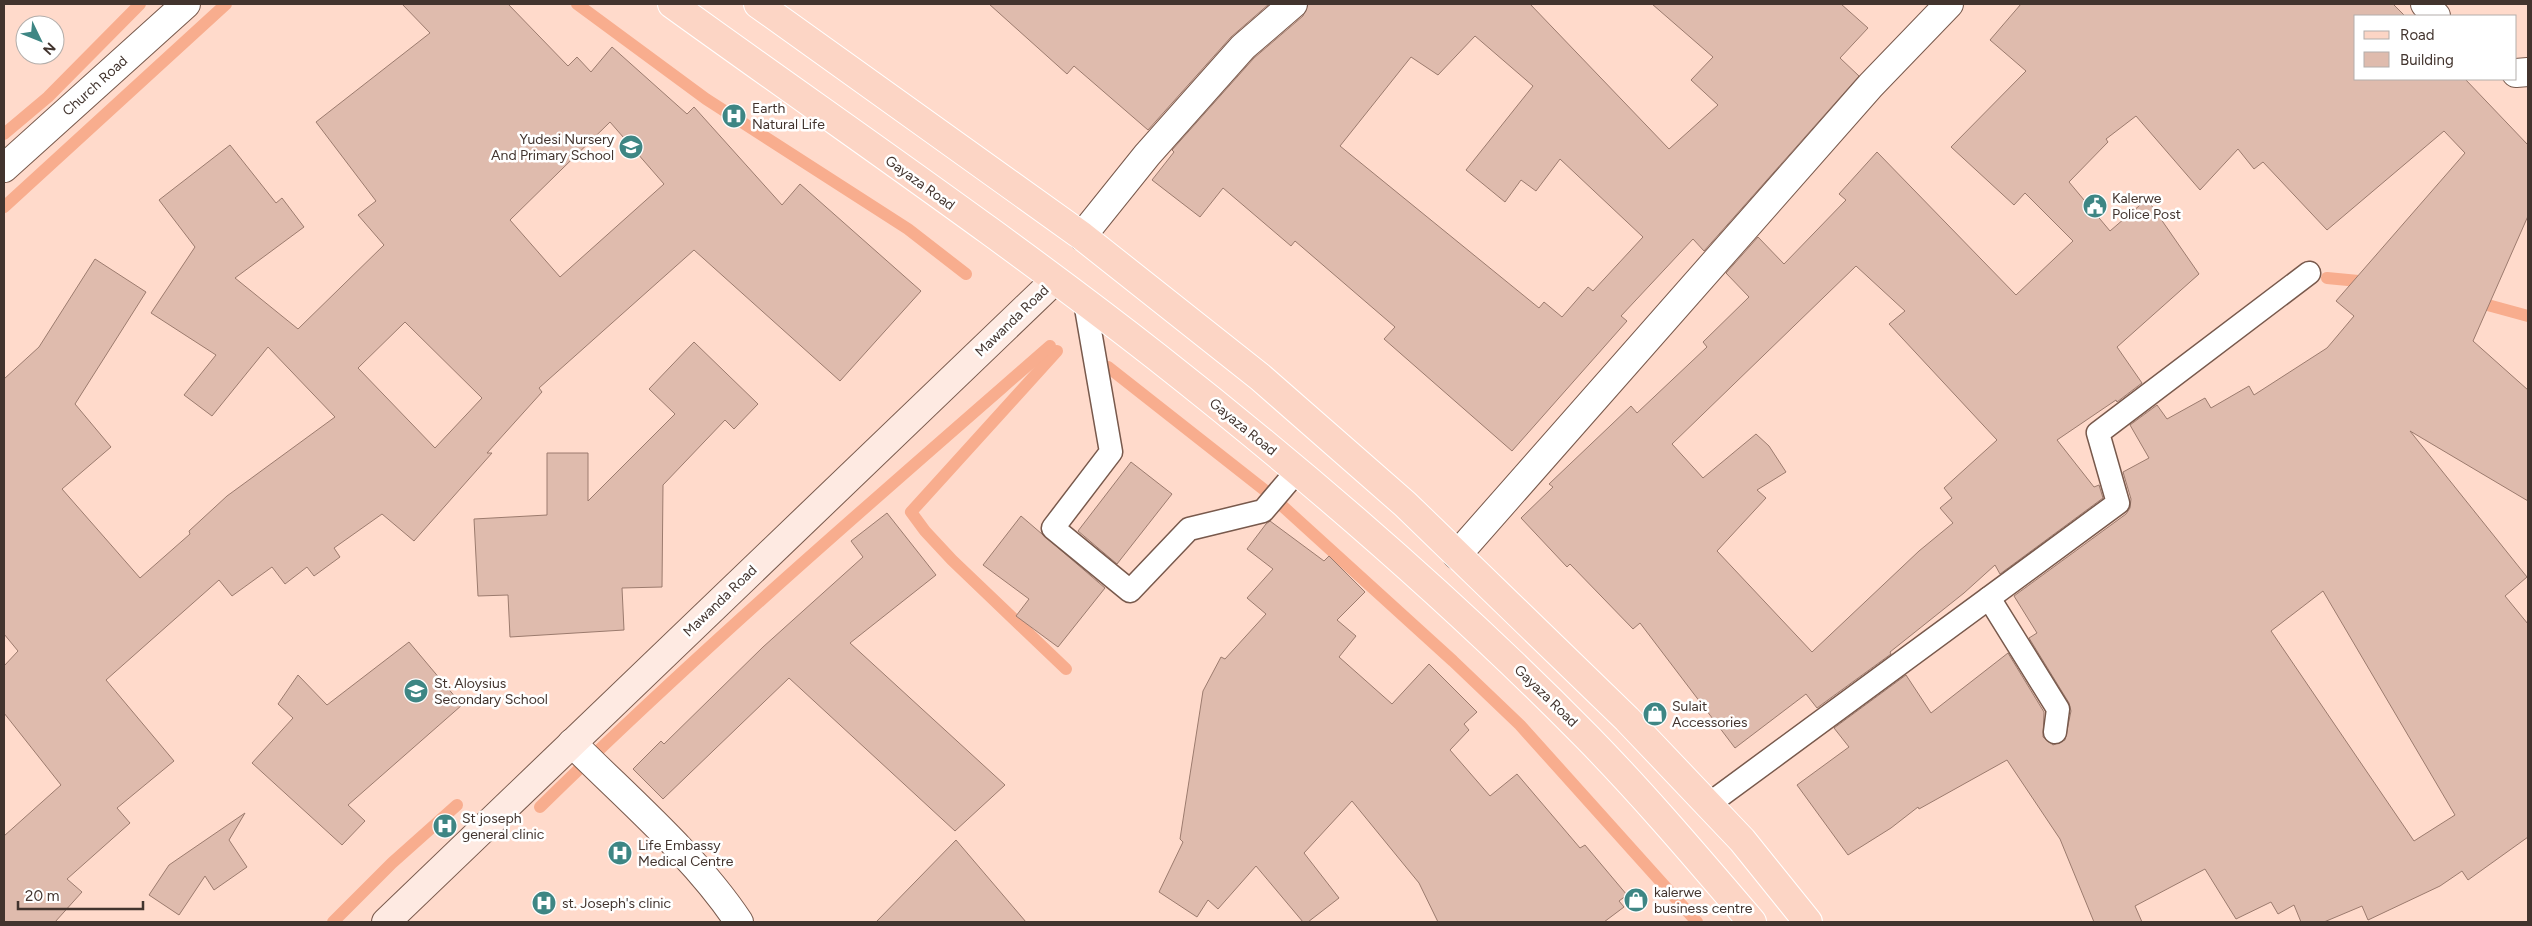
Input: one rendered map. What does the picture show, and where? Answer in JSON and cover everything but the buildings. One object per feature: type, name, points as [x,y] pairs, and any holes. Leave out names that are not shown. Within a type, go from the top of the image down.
[{"type":"main road","name":"Gayaza Road","points":[[672,4],[1085,302],[1297,471],[1484,636],[1587,737],[1663,818],[1752,922]]},
{"type":"main road","points":[[758,4],[1082,236],[1260,377],[1405,504],[1628,719],[1742,840],[1808,922]]},
{"type":"street","name":"Church Road","points":[[4,168],[186,4]]},
{"type":"street","points":[[1082,236],[1148,155],[1243,47],[1293,4]]},
{"type":"street","points":[[1457,554],[1865,92],[1949,4]]},
{"type":"street","points":[[2424,4],[2435,15]]},
{"type":"street","name":"Mawanda Road","points":[[386,922],[1054,280]]},
{"type":"street","points":[[572,743],[692,864],[724,900],[739,922]]},
{"type":"lane","points":[[1709,804],[2118,503],[2098,433],[2309,273]]},
{"type":"lane","points":[[1085,302],[1111,452],[1052,528],[1130,591],[1189,529],[1263,511],[1297,471]]},
{"type":"lane","points":[[1988,598],[2058,709],[2055,732]]},
{"type":"waterway","points":[[4,134],[48,97],[140,4]]},
{"type":"waterway","points":[[4,207],[226,4]]},
{"type":"waterway","points":[[577,4],[706,99],[908,229],[966,274]]},
{"type":"waterway","points":[[2327,278],[2369,282]]},
{"type":"waterway","points":[[2473,301],[2528,316]]},
{"type":"waterway","points":[[540,807],[728,630],[1050,346]]},
{"type":"waterway","points":[[1057,351],[911,512],[925,531],[952,560],[1066,669]]},
{"type":"waterway","points":[[1108,367],[1267,492],[1453,661],[1520,725],[1697,922]]},
{"type":"waterway","points":[[333,922],[392,863],[457,805]]},
{"type":"place","name":"Earth Natural Life","points":[[734,116]]},
{"type":"place","name":"Yudesi Nursery And Primary School","points":[[631,147]]},
{"type":"place","name":"Kalerwe Police Post","points":[[2095,206]]},
{"type":"place","name":"St. Aloysius Secondary School","points":[[416,691]]},
{"type":"place","name":"Sulait Accessories","points":[[1655,714]]},
{"type":"place","name":"St joseph general clinic","points":[[445,826]]},
{"type":"place","name":"Life Embassy Medical Centre","points":[[620,853]]},
{"type":"place","name":"kalerwe business centre","points":[[1636,900]]},
{"type":"place","name":"st. Joseph's clinic","points":[[544,903]]}]
